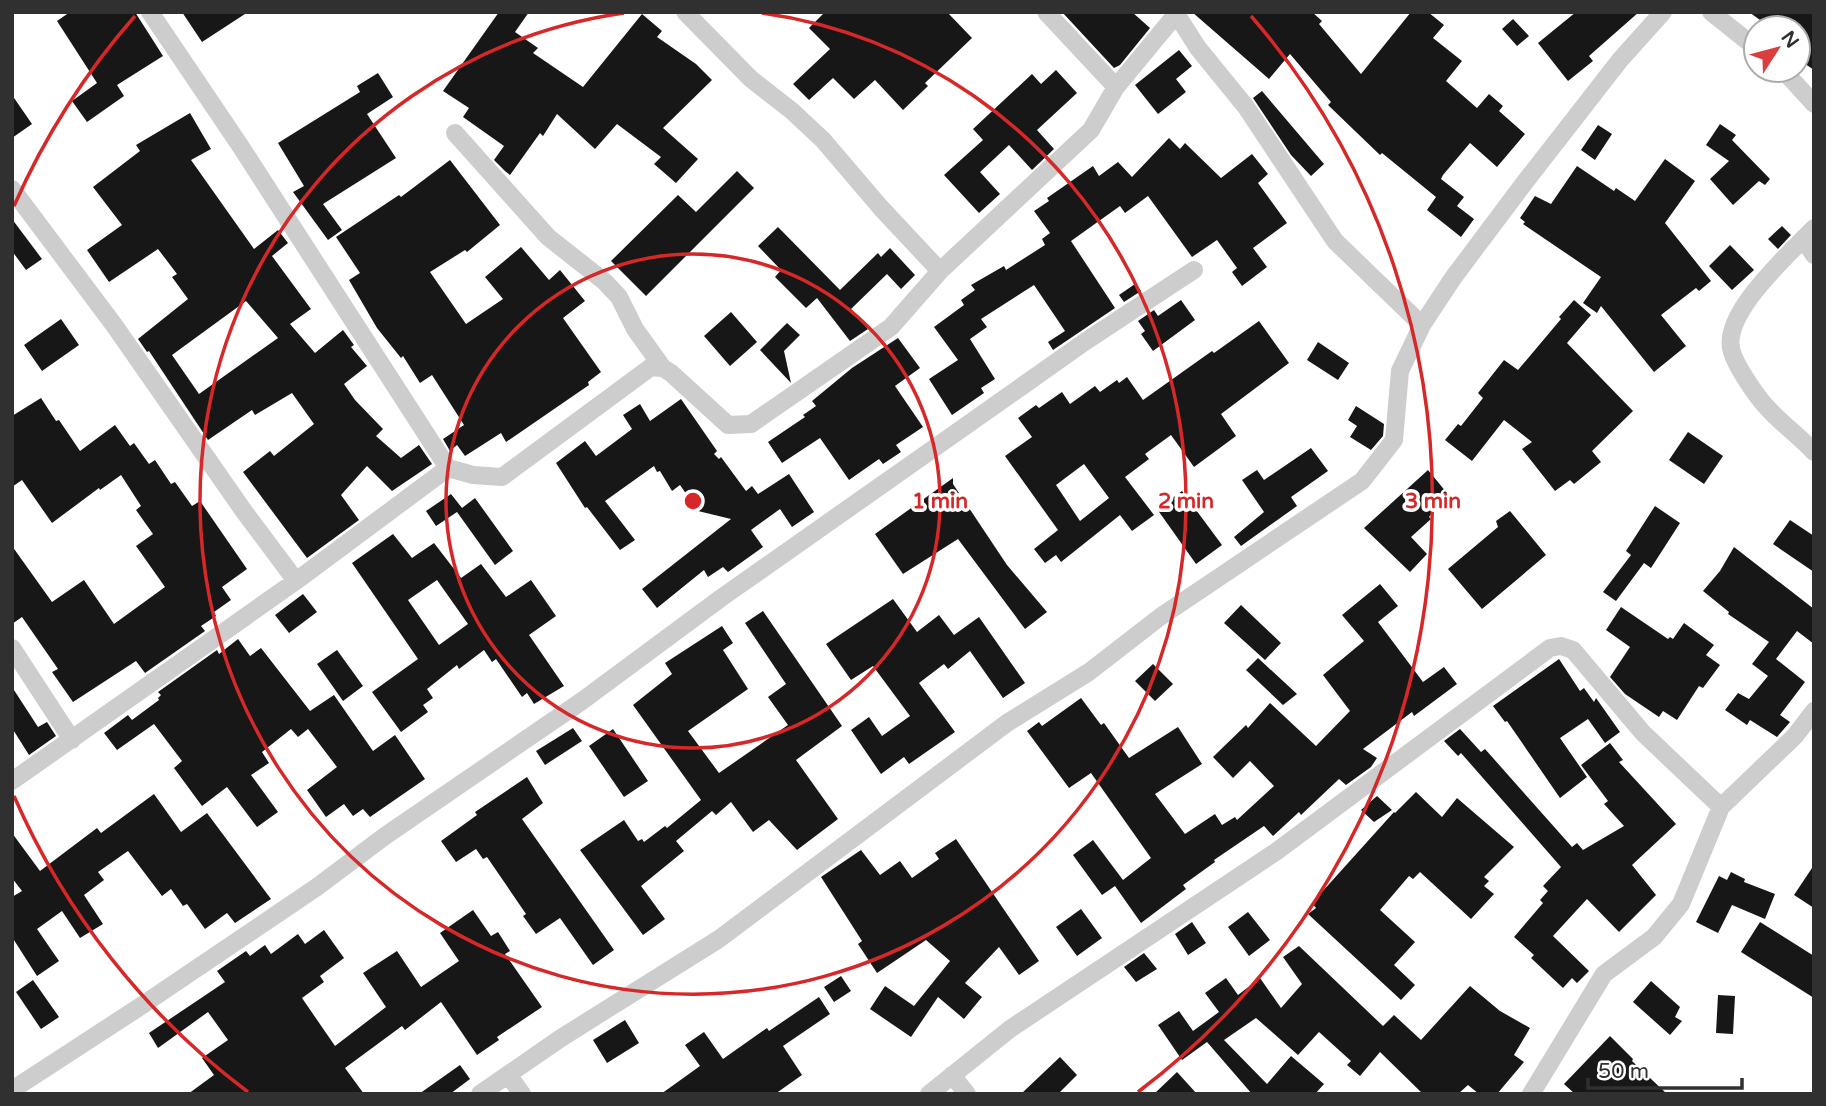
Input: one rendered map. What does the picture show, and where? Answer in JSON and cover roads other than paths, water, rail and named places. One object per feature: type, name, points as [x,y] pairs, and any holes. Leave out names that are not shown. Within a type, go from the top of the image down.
[{"type":"street","points":[[150,12],[241,147],[448,468],[473,475],[502,477],[652,367],[663,368]]},
{"type":"street","points":[[685,12],[751,79],[823,140],[940,271]]},
{"type":"street","points":[[1046,12],[1116,87]]},
{"type":"street","points":[[480,1094],[561,1038],[719,939],[1007,723],[1089,672],[1160,617],[1362,481],[1394,440],[1400,371],[1422,325],[1452,278],[1620,60],[1663,12]]},
{"type":"street","points":[[1712,12],[1742,37]]},
{"type":"street","points":[[455,133],[548,237],[605,282],[619,297],[635,329],[663,368],[728,425],[751,424],[891,327],[940,271],[1091,130],[1116,87],[1176,13],[1246,107],[1335,241],[1422,325]]},
{"type":"street","points":[[1796,84],[1814,104]]},
{"type":"street","points":[[12,189],[114,325],[296,581]]},
{"type":"street","points":[[1810,232],[1806,243],[1814,255]]},
{"type":"street","points":[[1810,232],[1748,300],[1735,325],[1731,351],[1763,403],[1814,452]]},
{"type":"street","points":[[12,1090],[317,887],[385,836],[582,701],[721,597],[1086,341],[1194,270]]},
{"type":"street","points":[[12,781],[296,581],[448,468]]},
{"type":"street","points":[[929,1094],[1010,1028],[1278,851],[1550,648],[1561,646],[1573,650],[1643,733],[1721,807]]},
{"type":"street","points":[[12,648],[72,740]]},
{"type":"street","points":[[1531,1094],[1604,974],[1654,937],[1681,904],[1721,807],[1795,736],[1814,711]]},
{"type":"street","points":[[953,1075],[967,1094]]},
{"type":"street","points":[[509,1076],[522,1094]]}]
